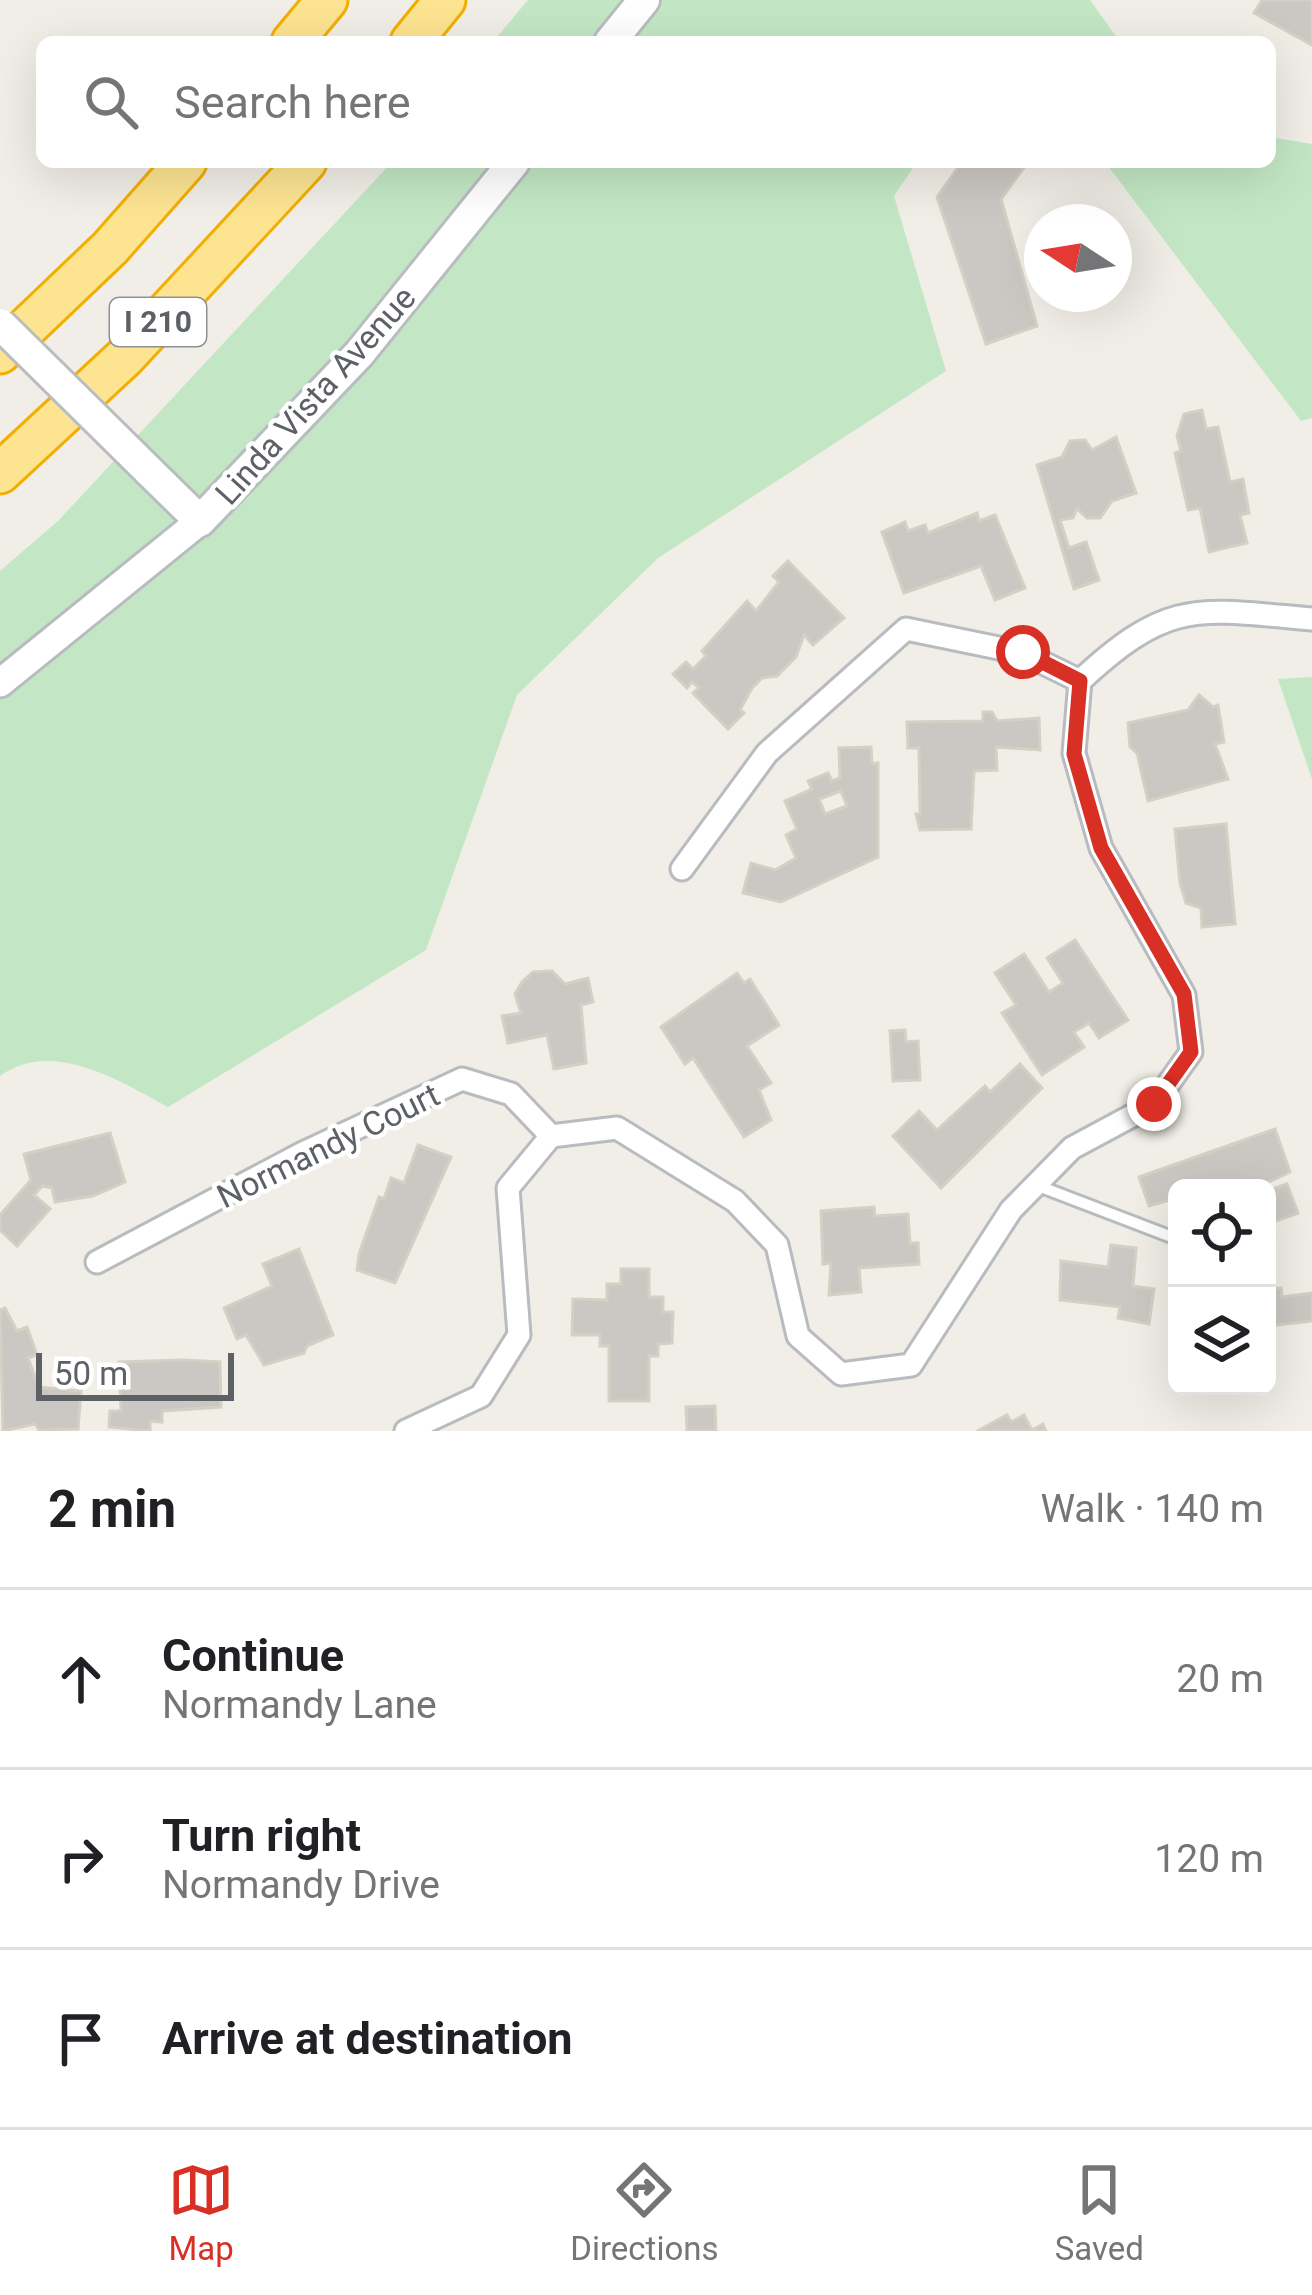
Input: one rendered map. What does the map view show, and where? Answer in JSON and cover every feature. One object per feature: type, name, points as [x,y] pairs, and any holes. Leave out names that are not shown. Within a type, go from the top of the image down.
[{"type":"highway","points":[[297,36],[327,0]]},
{"type":"highway","points":[[416,36],[445,0]]},
{"type":"highway","name":"I 210","points":[[0,353],[110,248],[181,168]]},
{"type":"highway","name":"I 210","points":[[0,473],[125,357],[300,168]]},
{"type":"main road","points":[[615,36],[644,0]]},
{"type":"main road","name":"Linda Vista Avenue","points":[[0,324],[200,521],[359,354],[509,168]]},
{"type":"street","points":[[0,683],[200,521]]},
{"type":"street","points":[[406,1431],[482,1396],[519,1335],[508,1188],[550,1136],[617,1128],[735,1201],[777,1245],[798,1336],[842,1374],[911,1364],[1011,1210],[1072,1148],[1154,1104],[1191,1052],[1184,994],[1101,848],[1074,754],[1080,681],[1125,639],[1157,620],[1219,611],[1312,619]]},
{"type":"street","points":[[682,869],[766,752],[906,629],[1023,652],[1080,681]]},
{"type":"street","name":"Normandy Court","points":[[97,1262],[302,1154],[462,1079],[511,1094],[550,1136]]},
{"type":"lane","points":[[1036,1185],[1168,1236]]},
{"type":"green space","points":[[528,0],[1090,0],[1116,36],[498,36]]},
{"type":"green space","points":[[1276,138],[1312,144],[1312,418],[1301,421],[1110,168],[1276,168]]},
{"type":"green space","points":[[386,168],[913,168],[894,196],[946,371],[658,558],[517,695],[426,950],[168,1107],[107,1076],[63,1062],[20,1065],[0,1076],[0,571],[58,521]]},
{"type":"green space","points":[[1312,677],[1312,779],[1278,679]]},
{"type":"building","points":[[1262,0],[1312,0],[1312,45],[1254,13]]},
{"type":"building","points":[[958,168],[1024,168],[1001,199],[1024,280],[1024,312],[1033,312],[1037,326],[986,344],[937,197]]},
{"type":"building","points":[[1202,410],[1206,429],[1218,427],[1230,482],[1243,479],[1249,513],[1240,515],[1247,543],[1209,552],[1200,508],[1188,510],[1175,453],[1181,451],[1177,436],[1184,414]]},
{"type":"building","points":[[1116,437],[1136,493],[1112,501],[1100,518],[1087,518],[1077,509],[1073,518],[1060,520],[1069,548],[1086,542],[1099,580],[1074,589],[1037,465],[1062,457],[1070,441],[1085,440],[1092,450]]},
{"type":"building","points":[[977,513],[979,521],[995,515],[1025,588],[995,600],[981,566],[904,593],[882,532],[905,522],[908,531],[925,525],[928,533]]},
{"type":"building","points":[[788,561],[844,618],[813,645],[804,635],[796,657],[777,676],[762,678],[752,688],[740,710],[744,713],[728,729],[693,693],[699,688],[692,682],[687,688],[673,674],[686,662],[693,669],[706,656],[702,651],[747,601],[756,611],[779,582],[773,576]]},
{"type":"building","points":[[1199,695],[1213,707],[1218,705],[1224,742],[1215,744],[1228,779],[1148,801],[1137,753],[1130,747],[1128,723],[1188,710]]},
{"type":"building","points":[[983,712],[992,712],[997,721],[1039,718],[1040,750],[996,747],[997,770],[974,771],[971,829],[920,830],[916,814],[920,814],[919,748],[908,748],[907,722],[983,721]]},
{"type":"building","points":[[871,747],[872,764],[878,763],[878,857],[781,902],[743,893],[751,863],[775,870],[796,858],[786,835],[797,829],[785,801],[812,789],[808,781],[828,773],[832,781],[840,778],[839,748]],"holes":[[[841,791],[847,806],[825,814],[819,799]]]},
{"type":"building","points":[[1226,824],[1235,924],[1202,927],[1201,908],[1186,903],[1180,883],[1175,829]]},
{"type":"building","points":[[1075,940],[1128,1020],[1099,1038],[1089,1023],[1074,1032],[1084,1047],[1042,1075],[1002,1013],[1016,1005],[995,973],[1024,954],[1049,992],[1063,983],[1047,958]]},
{"type":"building","points":[[552,971],[565,984],[588,978],[593,1002],[581,1005],[586,1063],[554,1069],[547,1035],[508,1043],[502,1016],[521,1013],[515,994],[522,982],[533,972]]},
{"type":"building","points":[[737,973],[744,983],[750,979],[779,1025],[747,1046],[771,1083],[759,1090],[771,1120],[744,1137],[693,1058],[685,1064],[661,1027]]},
{"type":"building","points":[[905,1030],[906,1042],[918,1041],[920,1080],[893,1081],[890,1031]]},
{"type":"building","points":[[1020,1064],[1042,1088],[941,1188],[893,1136],[919,1111],[937,1130],[985,1086],[990,1092]]},
{"type":"building","points":[[1275,1129],[1290,1172],[1275,1179],[1168,1179],[1168,1201],[1149,1206],[1139,1177]]},
{"type":"building","points":[[110,1133],[125,1182],[93,1196],[55,1202],[52,1188],[42,1186],[34,1195],[50,1209],[17,1246],[0,1230],[0,1215],[31,1180],[24,1154]]},
{"type":"building","points":[[418,1145],[451,1157],[395,1283],[357,1270],[359,1254],[379,1197],[384,1199],[391,1178],[404,1183]]},
{"type":"building","points":[[1287,1184],[1298,1213],[1276,1221],[1276,1188]]},
{"type":"building","points":[[874,1207],[875,1216],[908,1214],[910,1243],[918,1243],[919,1264],[859,1268],[861,1292],[829,1295],[831,1263],[823,1264],[821,1211]]},
{"type":"building","points":[[1111,1245],[1136,1248],[1133,1286],[1154,1289],[1149,1324],[1118,1318],[1120,1307],[1060,1300],[1061,1261],[1108,1267]]},
{"type":"building","points":[[299,1249],[333,1335],[307,1346],[304,1353],[264,1365],[246,1335],[237,1339],[224,1308],[272,1286],[263,1264]]},
{"type":"building","points":[[621,1269],[649,1269],[649,1297],[663,1297],[663,1312],[673,1312],[672,1343],[658,1344],[658,1356],[649,1356],[649,1401],[609,1401],[609,1346],[600,1346],[600,1335],[572,1335],[573,1299],[607,1300],[607,1284],[621,1284]]},
{"type":"building","points":[[1276,1288],[1281,1288],[1282,1297],[1312,1293],[1312,1321],[1276,1325]]},
{"type":"building","points":[[5,1308],[17,1331],[27,1327],[37,1355],[28,1358],[39,1387],[81,1391],[78,1429],[39,1430],[35,1424],[3,1431],[0,1310]]},
{"type":"building","points":[[119,1362],[220,1362],[221,1407],[162,1411],[162,1422],[150,1421],[150,1431],[109,1427],[110,1411],[121,1411]]},
{"type":"building","points":[[715,1406],[716,1431],[687,1431],[686,1407]]},
{"type":"building","points":[[1007,1415],[1011,1422],[1024,1415],[1032,1430],[1043,1424],[1046,1431],[977,1431]]},
{"type":"route","points":[[1023,652],[1080,681],[1074,754],[1101,848],[1184,994],[1191,1052],[1154,1104]]}]
